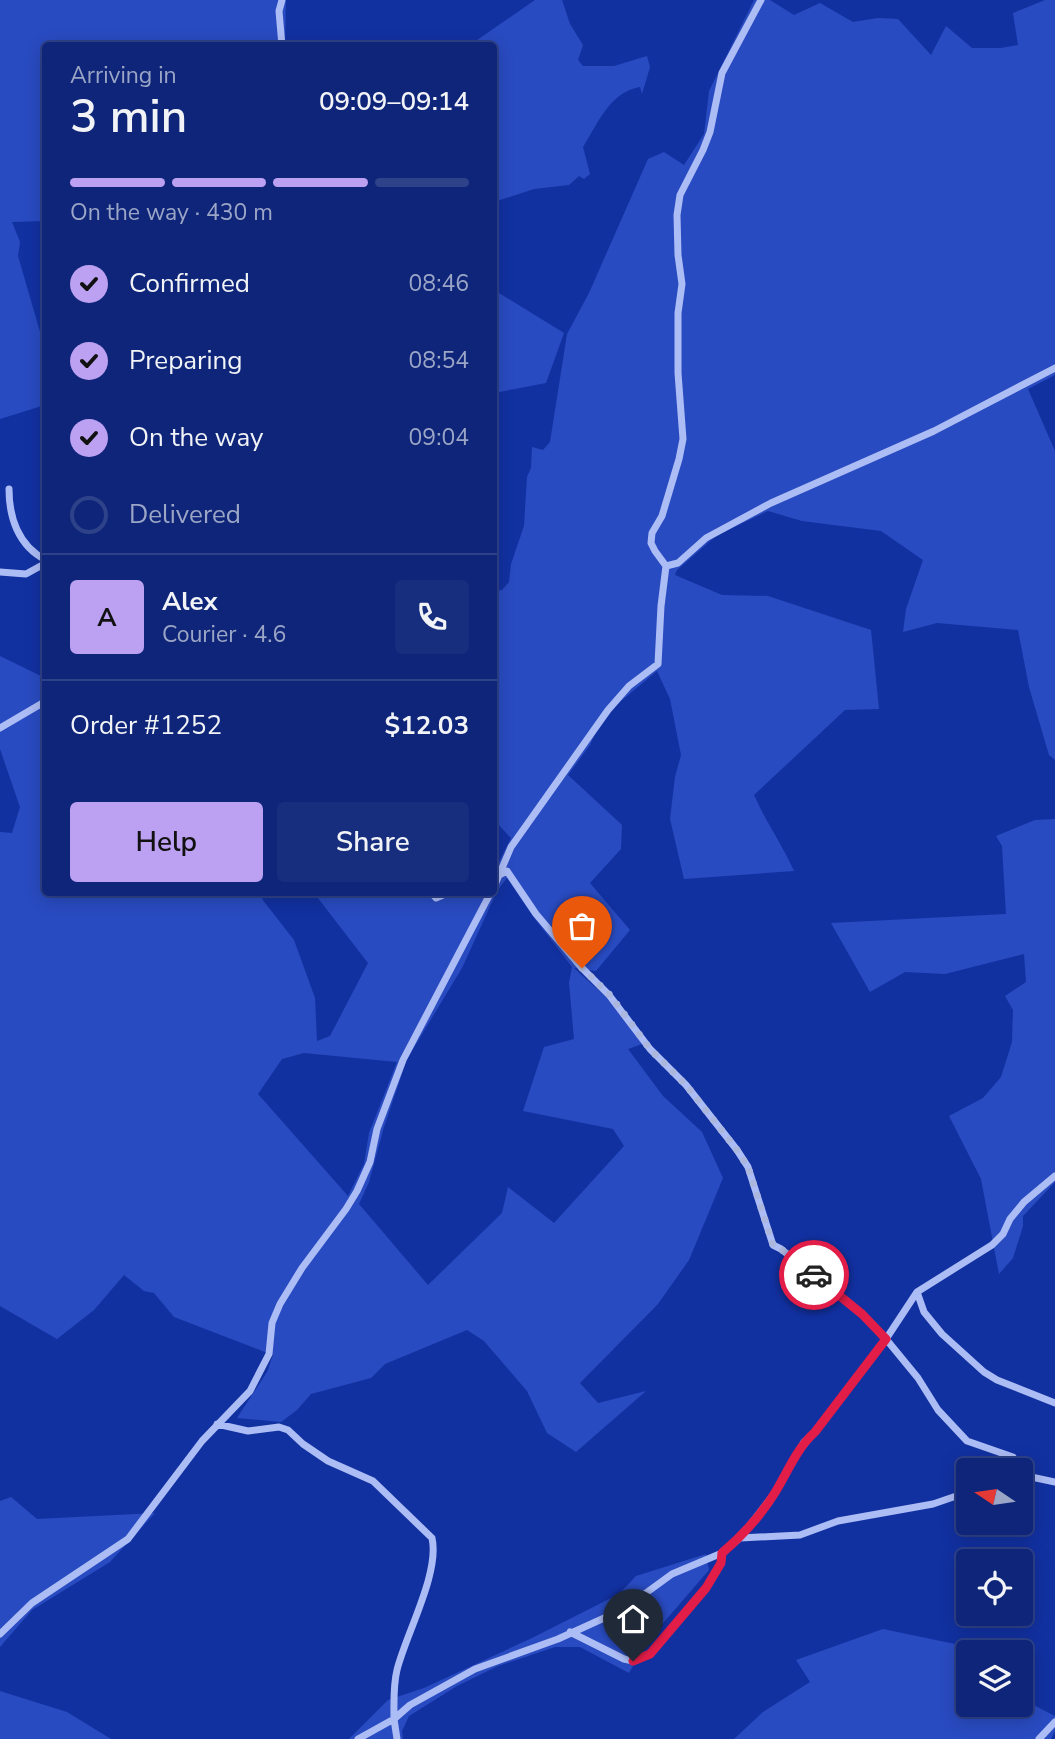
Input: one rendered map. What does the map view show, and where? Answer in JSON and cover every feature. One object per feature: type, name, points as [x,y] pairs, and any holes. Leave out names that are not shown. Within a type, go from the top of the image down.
[{"type":"street","points":[[282,0],[279,11],[282,42]]},
{"type":"street","points":[[497,875],[511,847],[608,710],[629,687],[658,664],[661,606],[667,566],[655,551],[652,533],[662,516],[680,459],[683,439],[678,373],[678,313],[682,284],[677,215],[680,195],[710,132],[722,73],[761,0]]},
{"type":"street","points":[[667,566],[678,563],[706,538],[771,503],[934,431],[1055,368]]},
{"type":"street","points":[[9,489],[9,510],[21,539],[42,559]]},
{"type":"street","points":[[0,572],[26,574],[42,564]]},
{"type":"street","points":[[0,728],[42,703]]},
{"type":"street","points":[[497,875],[507,871],[536,914],[582,968],[610,995],[650,1049],[686,1085],[737,1150],[748,1167],[773,1245],[862,1314],[918,1378],[938,1410],[967,1441],[1014,1458]]},
{"type":"street","points":[[0,1634],[32,1603],[128,1539],[217,1424],[250,1391],[269,1354],[272,1323],[285,1294],[357,1191],[370,1162],[377,1129],[403,1060],[489,896]]},
{"type":"street","points":[[358,1739],[394,1719],[419,1700],[475,1670],[558,1639],[624,1609],[672,1574],[722,1553],[740,1538],[774,1494],[804,1441],[815,1432],[886,1339],[917,1292],[992,1245],[1003,1234],[1010,1219],[1024,1202],[1055,1176]]},
{"type":"street","points":[[917,1292],[924,1312],[942,1334],[984,1371],[997,1380],[1055,1403]]},
{"type":"street","points":[[217,1424],[248,1431],[279,1427],[288,1430],[328,1461],[373,1481],[432,1538],[434,1548],[431,1567],[397,1670],[394,1689],[397,1739]]},
{"type":"street","points":[[1033,1477],[1055,1482]]},
{"type":"street","points":[[740,1538],[800,1535],[838,1521],[933,1504],[956,1496]]},
{"type":"street","points":[[570,1632],[624,1659],[633,1661],[650,1654],[706,1588],[721,1563],[722,1553]]},
{"type":"street","points":[[1039,1739],[1055,1722]]},
{"type":"shaded area","points":[[0,0],[286,0],[285,42],[42,42],[42,221],[12,222],[20,242],[18,256],[42,339],[42,406],[0,419]]},
{"type":"shaded area","points":[[535,0],[562,0],[570,24],[583,45],[578,60],[583,66],[614,66],[647,56],[650,67],[642,94],[640,87],[621,95],[613,102],[583,147],[590,174],[584,179],[579,176],[569,185],[534,189],[497,201],[497,42],[474,42]]},
{"type":"shaded area","points":[[754,0],[770,0],[794,15],[820,3],[853,22],[878,18],[898,19],[931,55],[946,26],[972,48],[1018,45],[1013,13],[1045,0],[1055,0],[1055,375],[1028,389],[1055,451],[1055,760],[1049,755],[1029,687],[1018,630],[937,623],[903,632],[906,609],[923,560],[881,531],[802,521],[768,511],[717,535],[677,570],[675,575],[722,595],[768,596],[871,630],[879,709],[845,710],[754,795],[794,871],[684,879],[670,819],[675,777],[681,755],[670,699],[657,671],[621,701],[598,727],[590,745],[568,775],[622,825],[621,849],[590,883],[630,930],[596,971],[574,968],[606,997],[642,1044],[628,1049],[663,1096],[702,1132],[723,1178],[689,1260],[658,1304],[580,1383],[598,1403],[646,1391],[576,1452],[547,1433],[527,1391],[484,1341],[467,1330],[385,1364],[371,1378],[311,1394],[297,1410],[281,1422],[237,1418],[267,1372],[273,1355],[174,1317],[154,1293],[144,1291],[124,1275],[94,1310],[57,1339],[0,1306],[0,832],[12,833],[20,807],[0,749],[0,656],[42,677],[42,896],[264,896],[262,899],[294,940],[315,998],[317,1041],[330,1036],[368,963],[316,896],[495,896],[462,968],[407,1059],[369,1182],[359,1204],[428,1285],[502,1213],[508,1187],[554,1223],[624,1146],[613,1129],[523,1111],[544,1047],[574,1039],[569,983],[572,967],[507,878],[497,891],[497,863],[511,838],[497,823],[497,591],[502,590],[509,582],[511,564],[524,526],[532,447],[543,450],[550,442],[567,334],[589,293],[648,159],[664,152],[684,165],[704,134],[709,91]],"holes":[[[304,1053],[397,1062],[369,1133],[364,1164],[348,1196],[258,1094],[282,1059]]]},
{"type":"shaded area","points":[[497,292],[564,333],[546,383],[497,392]]},
{"type":"shaded area","points":[[1055,819],[1055,1182],[1023,1216],[1023,1226],[1013,1258],[999,1274],[981,1179],[949,1116],[983,1098],[1001,1077],[1012,1042],[1013,1010],[1005,996],[1026,982],[1024,954],[945,974],[905,972],[870,992],[831,923],[1006,914],[1002,846],[996,836],[1035,820]]},
{"type":"shaded area","points":[[11,1497],[37,1519],[155,1513],[110,1562],[32,1610],[0,1647],[0,1501]]},
{"type":"shaded area","points":[[706,1554],[709,1570],[646,1643],[629,1673],[580,1647],[555,1647],[498,1666],[457,1686],[409,1716],[402,1731],[403,1739],[349,1739],[388,1700],[424,1688],[532,1638],[619,1594],[636,1576]]},
{"type":"shaded area","points":[[883,1629],[956,1644],[956,1717],[1033,1717],[1033,1705],[1055,1716],[1055,1731],[1051,1739],[734,1739],[763,1712],[810,1682],[796,1660]]},
{"type":"shaded area","points":[[0,1691],[67,1712],[111,1739],[0,1739]]},
{"type":"way so far","points":[[582,968],[610,995],[650,1049],[686,1085],[737,1150],[748,1167],[773,1245],[814,1275]]},
{"type":"route","points":[[633,1661],[650,1654],[706,1588],[721,1563],[722,1553],[740,1538],[774,1494],[804,1441],[815,1432],[886,1339],[862,1314],[814,1275]]}]
